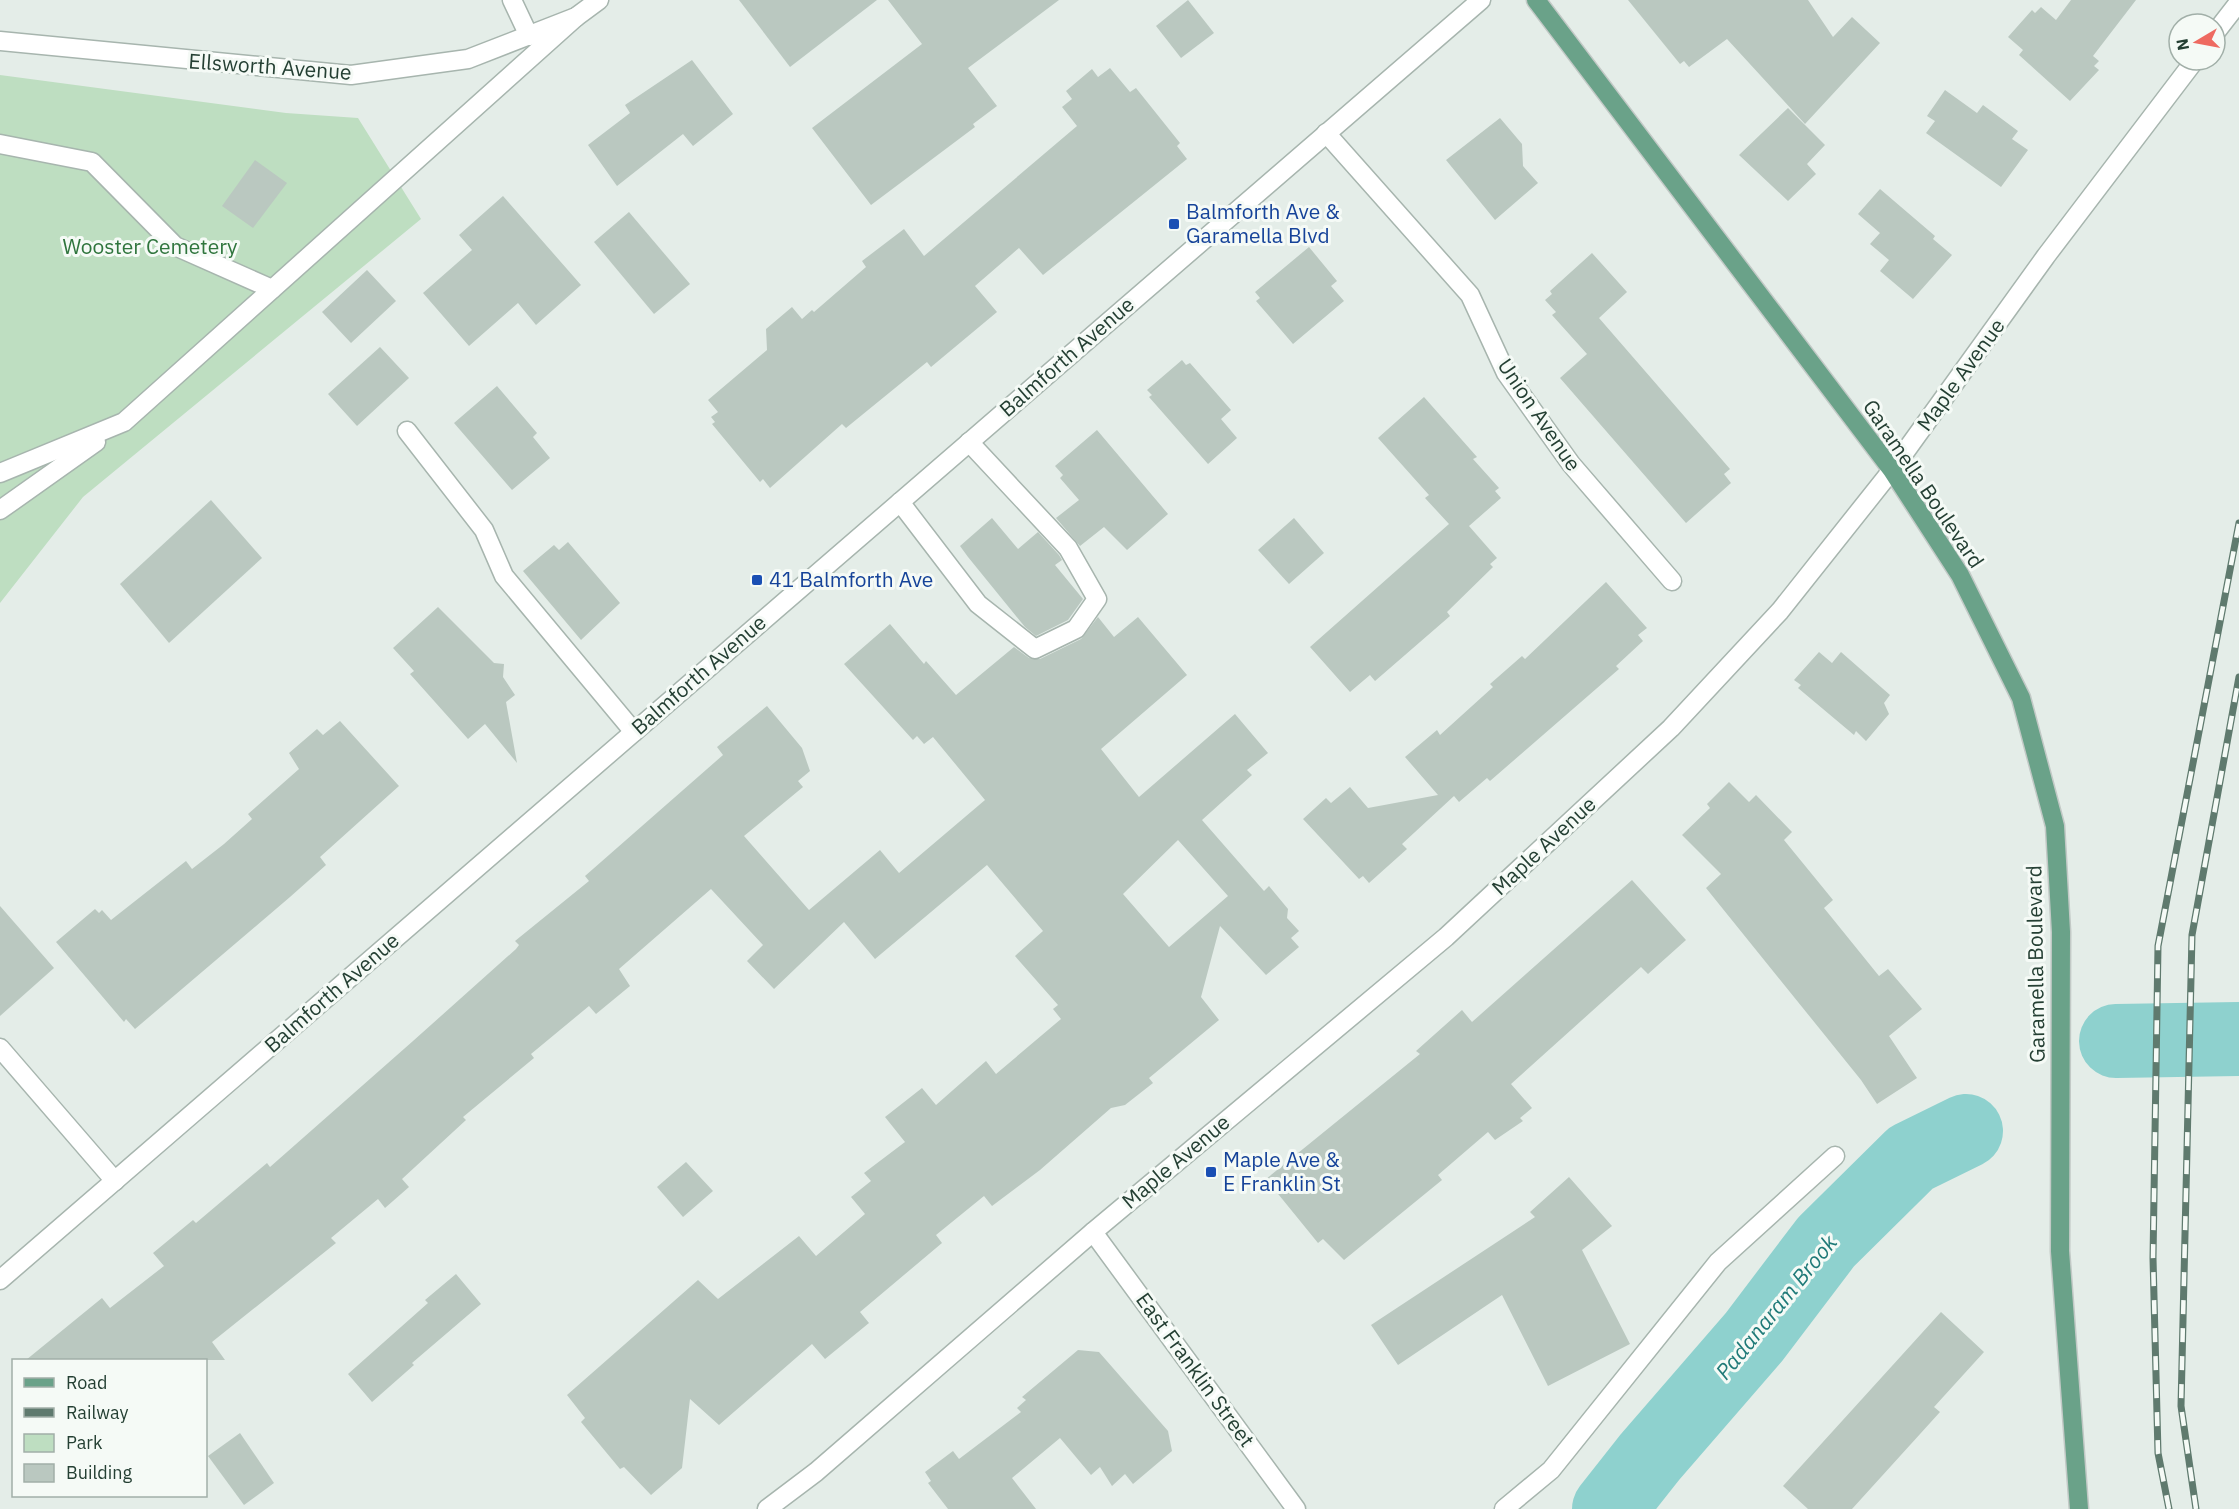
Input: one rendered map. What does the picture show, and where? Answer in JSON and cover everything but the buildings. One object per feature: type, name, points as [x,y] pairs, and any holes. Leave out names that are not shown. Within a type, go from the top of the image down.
[{"type":"main road","name":"Garamella Boulevard","points":[[1536,0],[1892,470],[1960,575],[2021,698],[2055,826],[2061,932],[2060,1251],[2079,1509]]},
{"type":"street","points":[[512,0],[529,36]]},
{"type":"street","name":"Ellsworth Avenue","points":[[0,41],[351,75],[468,59],[576,17],[599,0]]},
{"type":"street","name":"Balmforth Avenue","points":[[0,1280],[1481,0]]},
{"type":"street","points":[[2227,18],[2239,2]]},
{"type":"street","points":[[0,510],[124,422],[576,17]]},
{"type":"street","name":"Maple Avenue","points":[[767,1509],[816,1472],[1093,1232],[1446,937],[1671,728],[1780,611],[1892,470],[2046,256],[2186,72]]},
{"type":"street","name":"Union Avenue","points":[[1326,133],[1470,295],[1513,382],[1571,464],[1672,581]]},
{"type":"street","points":[[0,144],[92,162],[175,246],[272,289]]},
{"type":"street","points":[[0,473],[124,422]]},
{"type":"street","points":[[407,431],[484,530],[504,576],[634,732]]},
{"type":"street","points":[[900,502],[978,604],[1035,649],[1076,629],[1097,599],[1080,569],[1068,548],[969,441]]},
{"type":"street","points":[[0,1048],[115,1181]]},
{"type":"street","points":[[1504,1509],[1551,1470],[1718,1262],[1835,1156]]},
{"type":"street","name":"East Franklin Street","points":[[1093,1232],[1296,1509]]},
{"type":"green space","name":"Wooster Cemetery","points":[[0,75],[286,113],[358,118],[421,219],[83,497],[0,603]]},
{"type":"waterway","name":"Padanaram Brook","points":[[2116,1041],[2239,1039]]},
{"type":"waterway","name":"Padanaram Brook","points":[[1609,1509],[1650,1457],[1754,1337],[1826,1242],[1911,1158],[1966,1131]]},
{"type":"railway","points":[[2169,1509],[2158,1453],[2153,1258],[2158,946],[2239,523]]},
{"type":"railway","points":[[2196,1509],[2181,1406],[2192,935],[2239,677]]},
{"type":"place","name":"Balmforth Ave & Garamella Blvd","points":[[1174,224]]},
{"type":"place","name":"41 Balmforth Ave","points":[[757,580]]},
{"type":"place","name":"Maple Ave & E Franklin St","points":[[1211,1172]]}]
